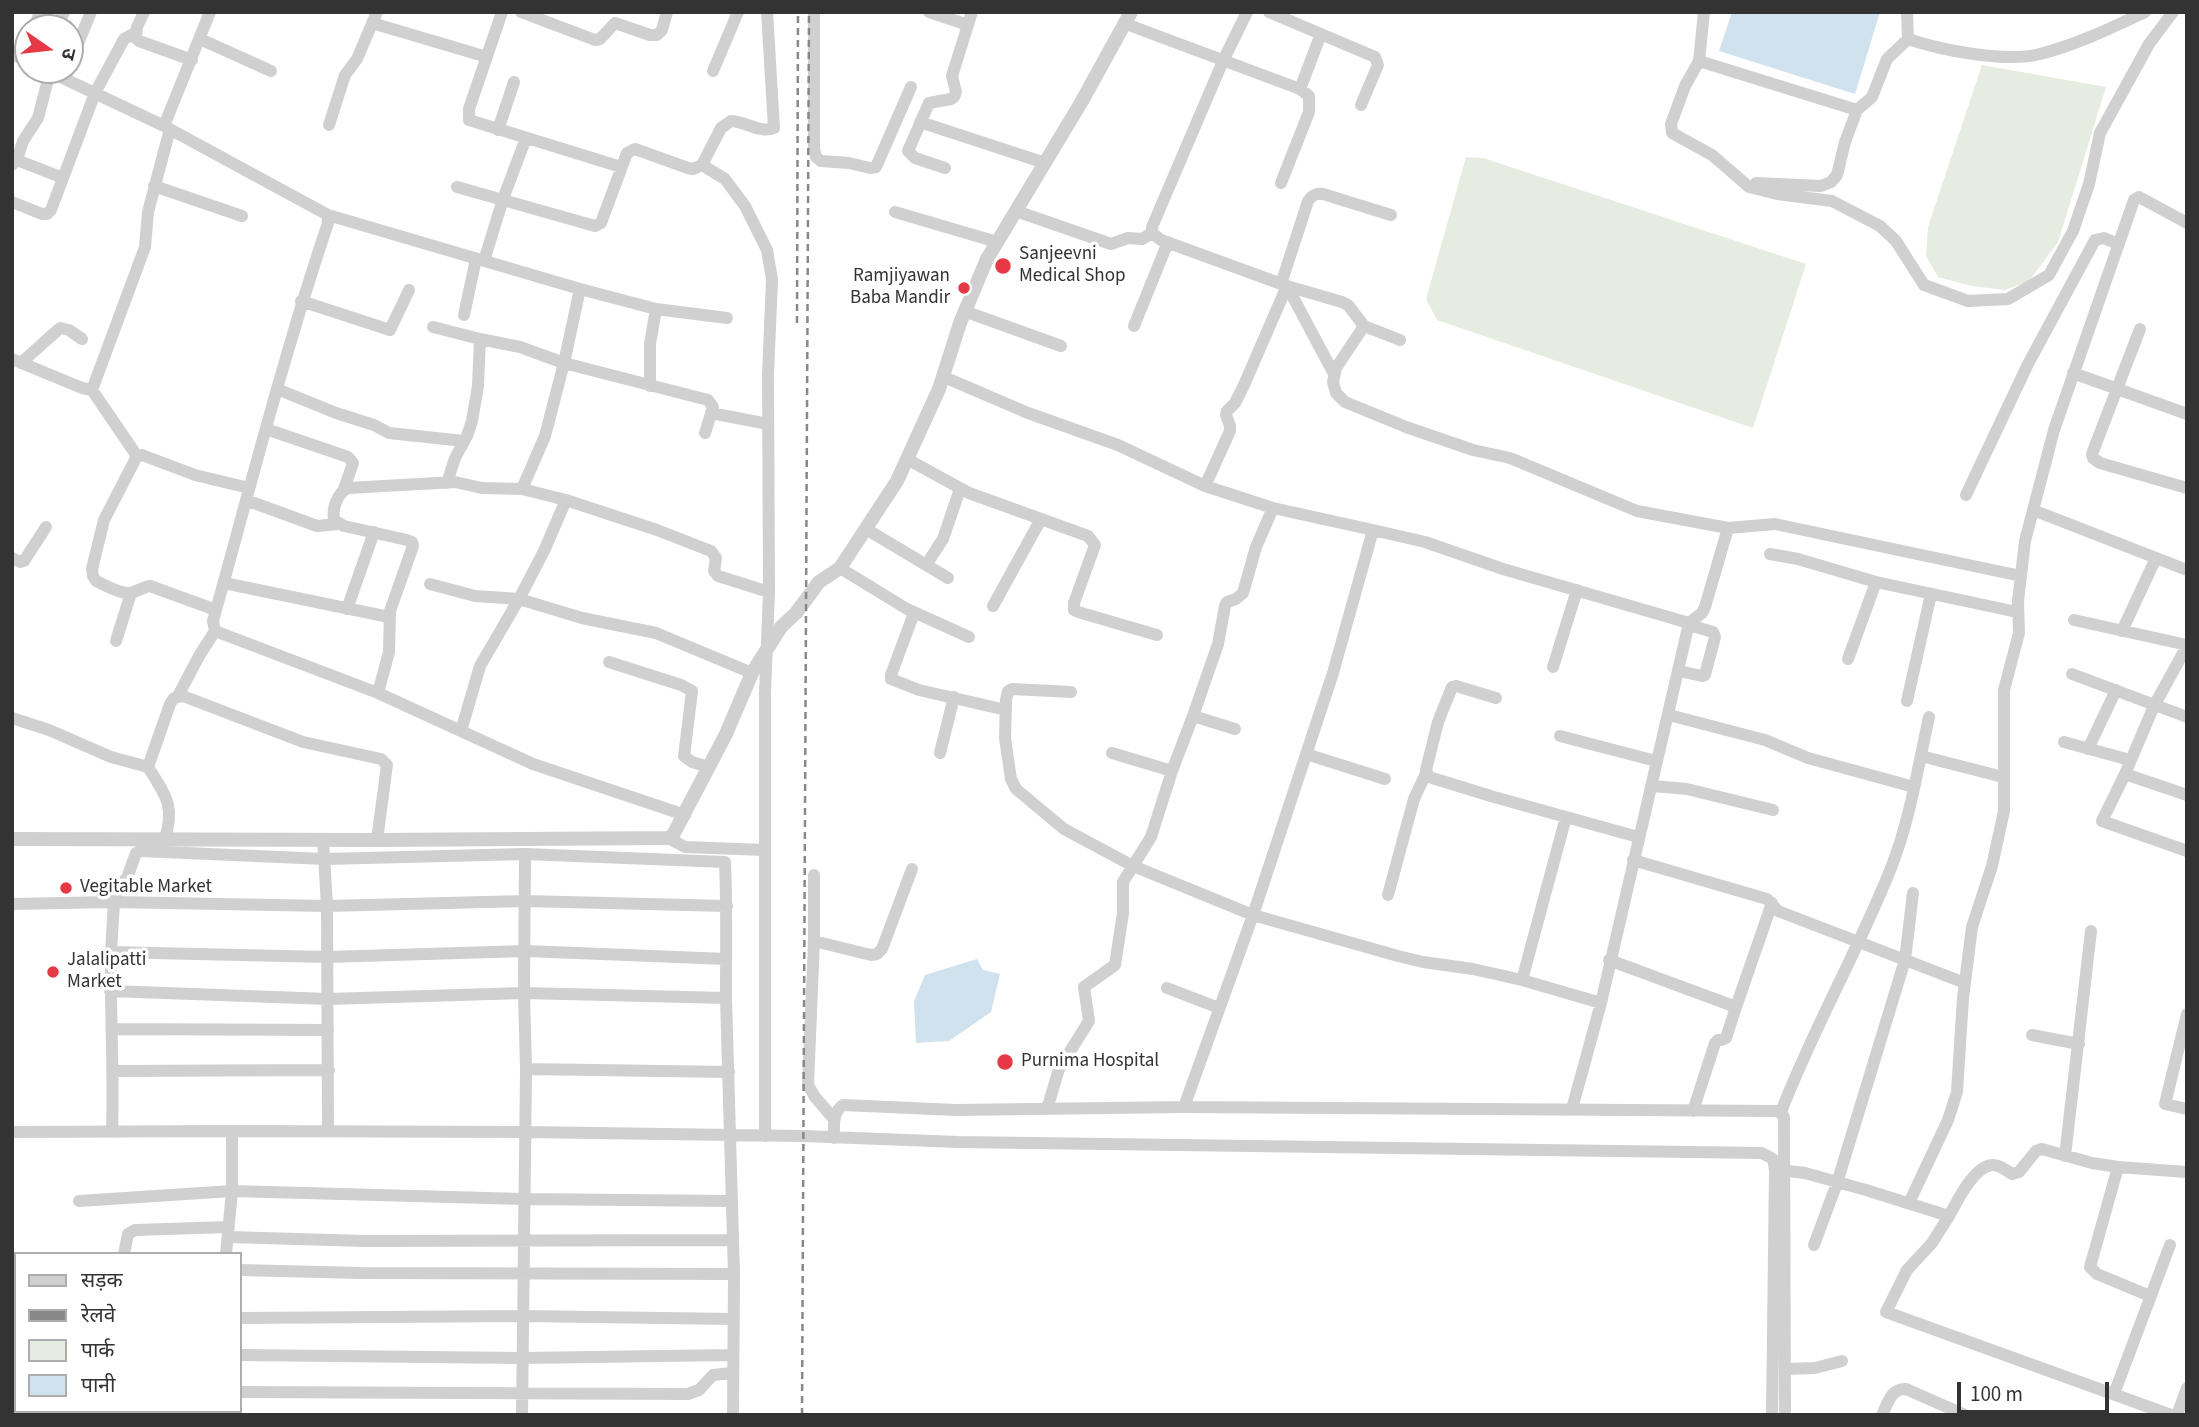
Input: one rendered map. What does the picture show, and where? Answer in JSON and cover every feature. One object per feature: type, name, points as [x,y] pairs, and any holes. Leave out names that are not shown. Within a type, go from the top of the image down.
[{"type":"street","points":[[84,29],[91,12]]},
{"type":"street","points":[[12,202],[42,214],[51,210],[95,93],[124,39],[135,33],[144,12]]},
{"type":"street","points":[[92,390],[145,247],[148,212],[167,127],[211,12]]},
{"type":"street","points":[[502,12],[468,115],[469,120],[621,167]]},
{"type":"street","points":[[521,12],[595,40],[600,39],[615,23],[657,35],[662,30],[667,12]]},
{"type":"street","points":[[713,71],[738,12]]},
{"type":"street","points":[[457,187],[594,226],[604,217],[627,153],[635,149],[693,169],[702,165],[722,128],[731,121],[765,131],[774,128],[767,12]]},
{"type":"street","points":[[814,12],[814,149],[816,157],[821,161],[876,167],[911,86]]},
{"type":"street","points":[[929,12],[970,18],[952,76],[956,92],[954,97],[951,100],[929,103],[908,151],[915,158],[945,168]]},
{"type":"street","points":[[1152,233],[1152,227],[1223,61],[1247,12]]},
{"type":"street","points":[[1269,12],[1375,57],[1378,65],[1362,105]]},
{"type":"street","points":[[1704,12],[1699,61],[1685,86],[1671,124],[1672,133],[1712,155],[1749,187],[1777,194],[1832,201],[1880,226],[1896,241],[1924,285],[1968,301],[2008,299],[2049,275],[2073,231],[2089,184],[2099,133],[2150,44],[2173,12]]},
{"type":"street","points":[[1743,182],[1821,186],[1831,182],[1836,175],[1857,110],[1872,97],[1887,59],[1908,39],[1907,12]]},
{"type":"street","points":[[1908,39],[1934,48],[1994,57],[2038,55],[2099,33],[2145,12]]},
{"type":"street","points":[[329,125],[345,75],[357,59],[374,18],[487,57]]},
{"type":"street","points":[[668,838],[677,830],[726,734],[752,673],[781,627],[796,613],[820,582],[841,568],[897,481],[944,377],[964,311],[987,259],[1128,18],[1223,61],[1300,89],[1309,96],[1310,103],[1281,183]]},
{"type":"street","points":[[135,33],[139,41],[192,60]]},
{"type":"street","points":[[1300,89],[1321,34]]},
{"type":"street","points":[[200,39],[271,71]]},
{"type":"street","points":[[1699,61],[1857,110]]},
{"type":"street","points":[[498,130],[514,82]]},
{"type":"street","points":[[45,84],[38,118],[23,141],[15,163],[63,178]]},
{"type":"street","points":[[81,84],[167,127],[328,215],[656,309],[727,318]]},
{"type":"street","points":[[920,121],[1045,163]]},
{"type":"street","points":[[464,315],[480,260],[526,138]]},
{"type":"street","points":[[702,165],[724,179],[754,222],[767,250],[772,279],[768,375],[769,592],[764,850],[765,1136]]},
{"type":"street","points":[[154,186],[242,216]]},
{"type":"street","points":[[1205,486],[1230,431],[1227,411],[1235,403],[1244,385],[1284,285],[1312,195],[1324,194],[1391,215]]},
{"type":"street","points":[[1909,1203],[1948,1120],[1957,1092],[1972,927],[1992,866],[2004,811],[2004,690],[2018,640],[2017,612],[2025,541],[2054,430],[2136,198],[2187,223]]},
{"type":"street","points":[[1016,211],[1111,244],[1128,238],[1142,239],[1152,233]]},
{"type":"street","points":[[895,212],[997,242]]},
{"type":"street","points":[[148,766],[170,704],[178,696],[215,631],[213,621],[247,494],[301,301],[328,223],[328,215]]},
{"type":"street","points":[[1152,233],[1168,242],[1284,285],[1342,302],[1348,305],[1364,326],[1400,340]]},
{"type":"street","points":[[1966,495],[2028,364],[2095,240],[2104,238],[2118,244]]},
{"type":"street","points":[[1134,326],[1168,242]]},
{"type":"street","points":[[1284,285],[1334,374],[1336,393],[1340,399],[1406,427],[1473,450],[1510,458],[1637,511],[1728,528],[1775,524],[2021,576]]},
{"type":"street","points":[[522,489],[545,436],[580,289]]},
{"type":"street","points":[[301,301],[390,330],[409,290]]},
{"type":"street","points":[[650,386],[650,344],[656,309]]},
{"type":"street","points":[[964,311],[1061,345]]},
{"type":"street","points":[[1334,374],[1364,326]]},
{"type":"street","points":[[433,327],[520,347],[564,363],[708,400],[713,407],[705,433]]},
{"type":"street","points":[[82,339],[69,330],[60,328],[17,361],[92,390],[137,456]]},
{"type":"street","points":[[2140,329],[2092,454],[2093,458],[2100,463],[2187,488]]},
{"type":"street","points":[[447,483],[470,429],[478,386],[480,339]]},
{"type":"street","points":[[2073,373],[2187,414]]},
{"type":"street","points":[[944,377],[1028,413],[1118,445],[1205,486],[1273,508],[1425,542],[1503,569],[1715,634],[1707,671],[1702,676],[1679,671]]},
{"type":"street","points":[[277,389],[389,433],[464,441]]},
{"type":"street","points":[[711,413],[768,424]]},
{"type":"street","points":[[266,429],[351,459],[352,467],[333,515],[338,524]]},
{"type":"street","points":[[137,456],[142,455],[247,494],[317,526],[338,524],[412,542],[413,546],[389,617],[389,652],[378,694]]},
{"type":"street","points":[[137,456],[104,520],[92,569],[93,576],[116,590],[131,593],[150,586],[216,610]]},
{"type":"street","points":[[907,459],[960,489],[1088,536],[1094,545],[1074,610],[1157,635]]},
{"type":"street","points":[[344,489],[447,483],[482,488],[522,489],[566,500],[711,551],[716,558],[714,571],[718,576],[769,592]]},
{"type":"street","points":[[926,565],[943,539],[960,489]]},
{"type":"street","points":[[461,731],[480,666],[544,551],[566,500]]},
{"type":"street","points":[[1047,1109],[1059,1069],[1089,1021],[1084,987],[1115,965],[1123,913],[1123,882],[1151,837],[1218,643],[1225,606],[1227,601],[1236,599],[1243,593],[1256,547],[1273,508]]},
{"type":"street","points":[[2033,510],[2187,570]]},
{"type":"street","points":[[993,606],[1041,519]]},
{"type":"street","points":[[12,558],[23,561],[46,527]]},
{"type":"street","points":[[1572,1109],[1601,1003],[1689,624],[1705,607],[1728,528]]},
{"type":"street","points":[[866,529],[948,579]]},
{"type":"street","points":[[1184,1107],[1253,915],[1333,673],[1373,530]]},
{"type":"street","points":[[347,609],[374,532]]},
{"type":"street","points":[[1770,554],[1798,559],[1876,582],[2017,612]]},
{"type":"street","points":[[2122,631],[2156,558]]},
{"type":"street","points":[[841,568],[914,613],[968,638]]},
{"type":"street","points":[[1848,659],[1876,582]]},
{"type":"street","points":[[223,583],[389,617]]},
{"type":"street","points":[[430,584],[475,596],[519,599],[582,618],[656,633],[752,673]]},
{"type":"street","points":[[1553,667],[1577,590]]},
{"type":"street","points":[[116,641],[131,593]]},
{"type":"street","points":[[1907,702],[1931,594]]},
{"type":"street","points":[[914,613],[891,679],[919,690],[1006,710]]},
{"type":"street","points":[[2074,620],[2187,646],[2154,706],[2102,821],[2187,851]]},
{"type":"street","points":[[215,631],[378,694],[533,764],[685,815]]},
{"type":"street","points":[[609,662],[692,691],[684,755],[692,762],[709,767]]},
{"type":"street","points":[[2072,674],[2187,717]]},
{"type":"street","points":[[1388,895],[1414,799],[1426,774],[1438,722],[1452,687],[1496,698]]},
{"type":"street","points":[[1071,692],[1012,690],[1006,695],[1006,745],[1011,779],[1016,789],[1064,829],[1133,866],[1253,915],[1410,959],[1473,968],[1601,1003]]},
{"type":"street","points":[[2088,748],[2116,690]]},
{"type":"street","points":[[178,696],[303,742],[386,761],[377,840]]},
{"type":"street","points":[[940,752],[954,698]]},
{"type":"street","points":[[1669,715],[1765,740],[1808,758],[1914,787]]},
{"type":"street","points":[[1193,716],[1236,729]]},
{"type":"street","points":[[1781,1112],[1891,867],[1914,787],[1930,717]]},
{"type":"street","points":[[12,718],[49,730],[111,757],[148,766],[170,806],[170,822],[165,839]]},
{"type":"street","points":[[1560,736],[1656,761]]},
{"type":"street","points":[[2064,742],[2130,760]]},
{"type":"street","points":[[1112,753],[1172,771]]},
{"type":"street","points":[[1306,754],[1385,779]]},
{"type":"street","points":[[1921,756],[2003,777]]},
{"type":"street","points":[[1426,774],[1494,797],[1638,837]]},
{"type":"street","points":[[2125,774],[2187,795]]},
{"type":"street","points":[[1653,786],[1688,789],[1773,810]]},
{"type":"street","points":[[1522,980],[1566,817]]},
{"type":"street","points":[[12,839],[668,838],[685,847],[764,850]]},
{"type":"street","points":[[323,839],[327,906],[328,1131]]},
{"type":"street","points":[[112,1132],[114,1071],[110,952],[114,902],[119,886],[127,877],[136,853],[140,851],[325,859],[525,854],[725,862],[734,1274],[733,1415]]},
{"type":"street","points":[[522,1415],[526,1069],[525,854]]},
{"type":"street","points":[[1633,860],[1767,899],[1778,911],[1965,983]]},
{"type":"street","points":[[814,941],[871,955],[877,954],[882,948],[912,869]]},
{"type":"street","points":[[814,875],[808,1085],[834,1119]]},
{"type":"street","points":[[1814,1244],[1838,1183],[1905,960],[1913,893]]},
{"type":"street","points":[[12,904],[114,902],[327,906],[525,901],[726,906]]},
{"type":"street","points":[[1693,1111],[1715,1043],[1726,1038],[1772,903]]},
{"type":"street","points":[[2065,1156],[2091,931]]},
{"type":"street","points":[[110,952],[327,957],[526,951],[726,959]]},
{"type":"street","points":[[1609,960],[1736,1007]]},
{"type":"street","points":[[1167,988],[1219,1008]]},
{"type":"street","points":[[110,991],[328,999],[524,993],[726,999]]},
{"type":"street","points":[[2187,1014],[2165,1104],[2187,1109]]},
{"type":"street","points":[[112,1029],[328,1030]]},
{"type":"street","points":[[2032,1035],[2079,1044]]},
{"type":"street","points":[[526,1069],[729,1072]]},
{"type":"street","points":[[114,1071],[329,1070]]},
{"type":"street","points":[[834,1139],[834,1119],[839,1107],[843,1105],[956,1110],[1184,1107],[1776,1110],[1784,1117],[1773,1415]]},
{"type":"street","points":[[226,1252],[232,1191],[232,1130]]},
{"type":"street","points":[[12,1132],[524,1132],[1762,1153],[1773,1159],[1780,1170],[1785,1415]]},
{"type":"street","points":[[2171,1415],[1886,1312],[1907,1270],[1933,1243],[1965,1186],[1991,1164],[2012,1174],[2019,1172],[2036,1151],[2042,1149],[2118,1167],[2187,1172]]},
{"type":"street","points":[[2118,1167],[2090,1267],[2097,1274],[2150,1296]]},
{"type":"street","points":[[1780,1170],[1838,1183],[1949,1216]]},
{"type":"street","points":[[79,1201],[232,1191],[523,1199],[731,1201]]},
{"type":"street","points":[[124,1252],[128,1234],[135,1230],[229,1232],[366,1241],[733,1240]]},
{"type":"street","points":[[2114,1394],[2170,1245]]},
{"type":"street","points":[[242,1270],[734,1274]]},
{"type":"street","points":[[242,1318],[522,1316],[734,1319]]},
{"type":"street","points":[[242,1355],[522,1358],[732,1355]]},
{"type":"street","points":[[1786,1370],[1815,1368],[1842,1361]]},
{"type":"street","points":[[242,1392],[688,1394],[699,1390],[713,1375],[732,1373]]},
{"type":"street","points":[[1882,1415],[1894,1392],[1900,1388],[1965,1415]]},
{"type":"street","points":[[2177,1415],[2187,1388]]},
{"type":"green space","points":[[1982,65],[2106,87],[2058,242],[2029,281],[2005,290],[1972,286],[1938,277],[1926,256],[1928,227]]},
{"type":"green space","points":[[1466,157],[1483,158],[1806,264],[1753,428],[1437,320],[1426,299]]},
{"type":"water","points":[[1732,12],[1880,12],[1855,94],[1719,51]]},
{"type":"water","points":[[977,959],[983,970],[1000,974],[991,1012],[949,1041],[916,1043],[914,1001],[925,975]]},
{"type":"railway","points":[[797,323],[798,12]]},
{"type":"railway","points":[[802,1415],[809,12]]},
{"type":"place","name":"Sanjeevni Medical Shop","points":[[1003,266]]},
{"type":"place","name":"Ramjiyawan Baba Mandir","points":[[964,288]]},
{"type":"place","name":"Vegitable Market","points":[[66,888]]},
{"type":"place","name":"Jalalipatti Market","points":[[53,972]]},
{"type":"place","name":"Purnima Hospital","points":[[1005,1062]]}]
